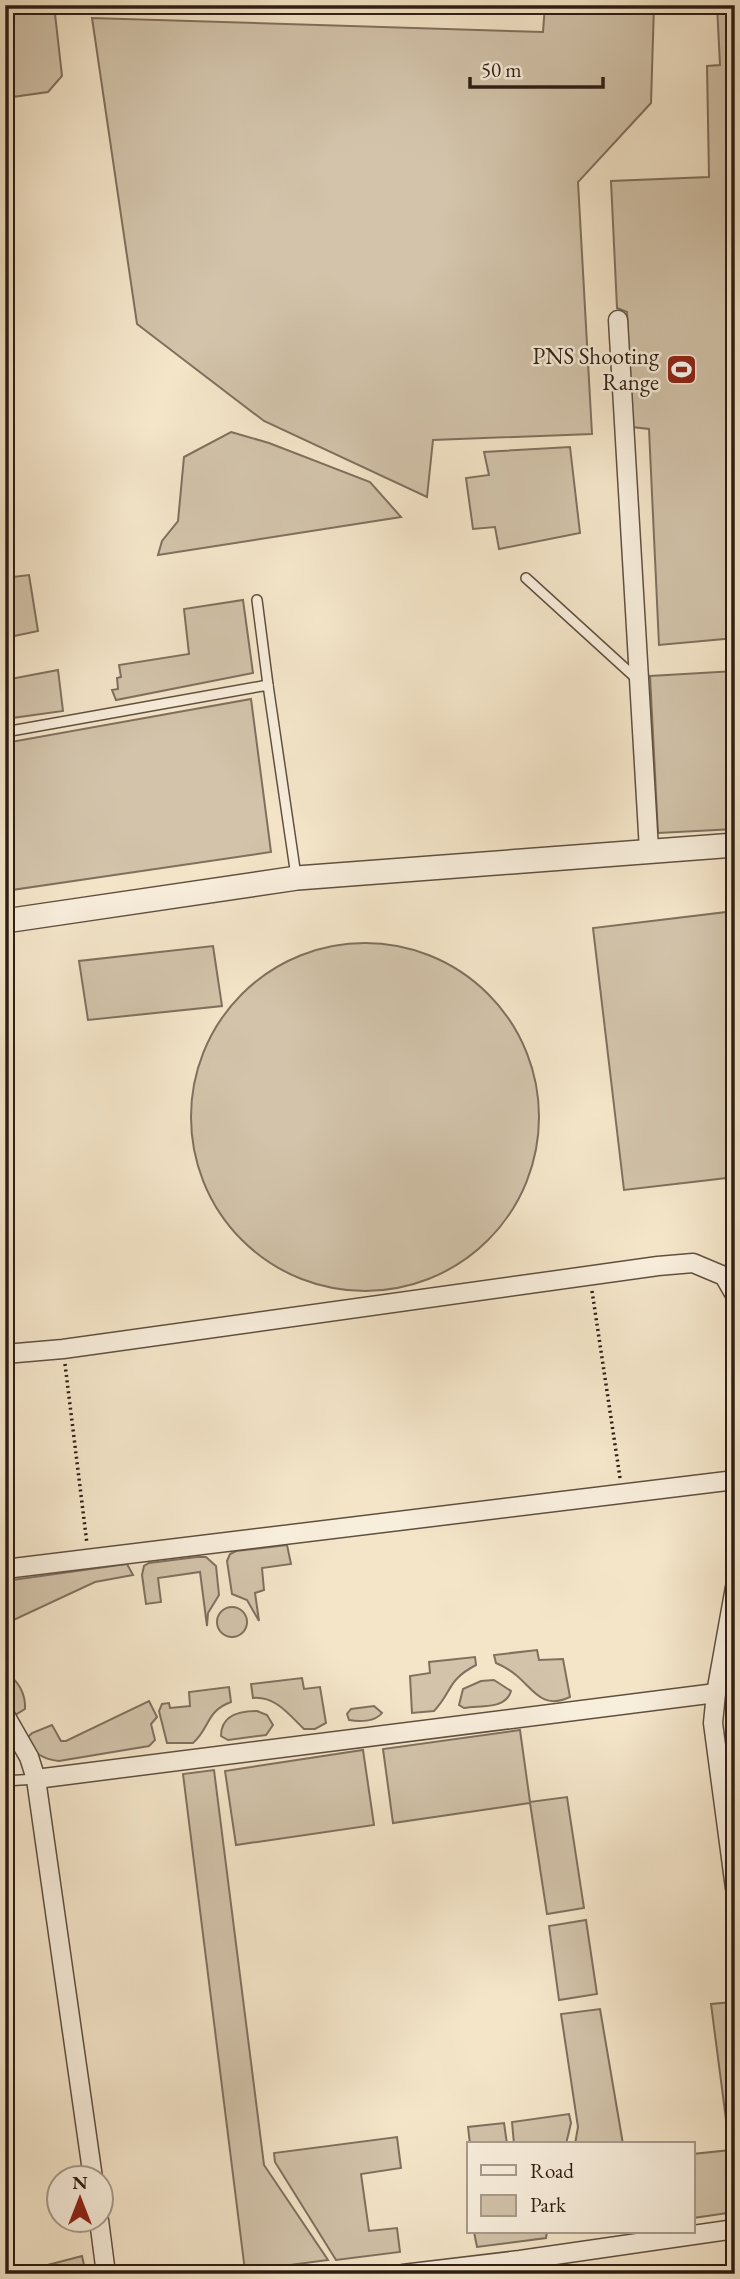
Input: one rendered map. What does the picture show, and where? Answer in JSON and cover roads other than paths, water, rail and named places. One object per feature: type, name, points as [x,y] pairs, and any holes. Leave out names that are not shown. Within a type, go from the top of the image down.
[{"type":"street","points":[[618,320],[649,850]]},
{"type":"street","points":[[5,920],[297,878],[735,845]]},
{"type":"street","points":[[5,1354],[63,1349],[693,1263],[724,1276],[735,1295]]},
{"type":"street","points":[[5,1569],[735,1480]]},
{"type":"street","points":[[735,1587],[729,1645],[716,1693],[713,1723],[735,1888]]},
{"type":"street","points":[[36,1779],[716,1693]]},
{"type":"street","points":[[5,1715],[29,1757],[36,1779],[91,2164]]},
{"type":"street","points":[[403,2274],[521,2267],[735,2229]]},
{"type":"street","points":[[101,2234],[106,2274]]},
{"type":"lane","points":[[526,578],[639,681]]},
{"type":"lane","points":[[257,600],[297,878]]},
{"type":"lane","points":[[5,732],[268,685]]},
{"type":"lane","points":[[5,1781],[36,1779]]},
{"type":"place","name":"PNS Shooting Range","points":[[682,369]]}]
